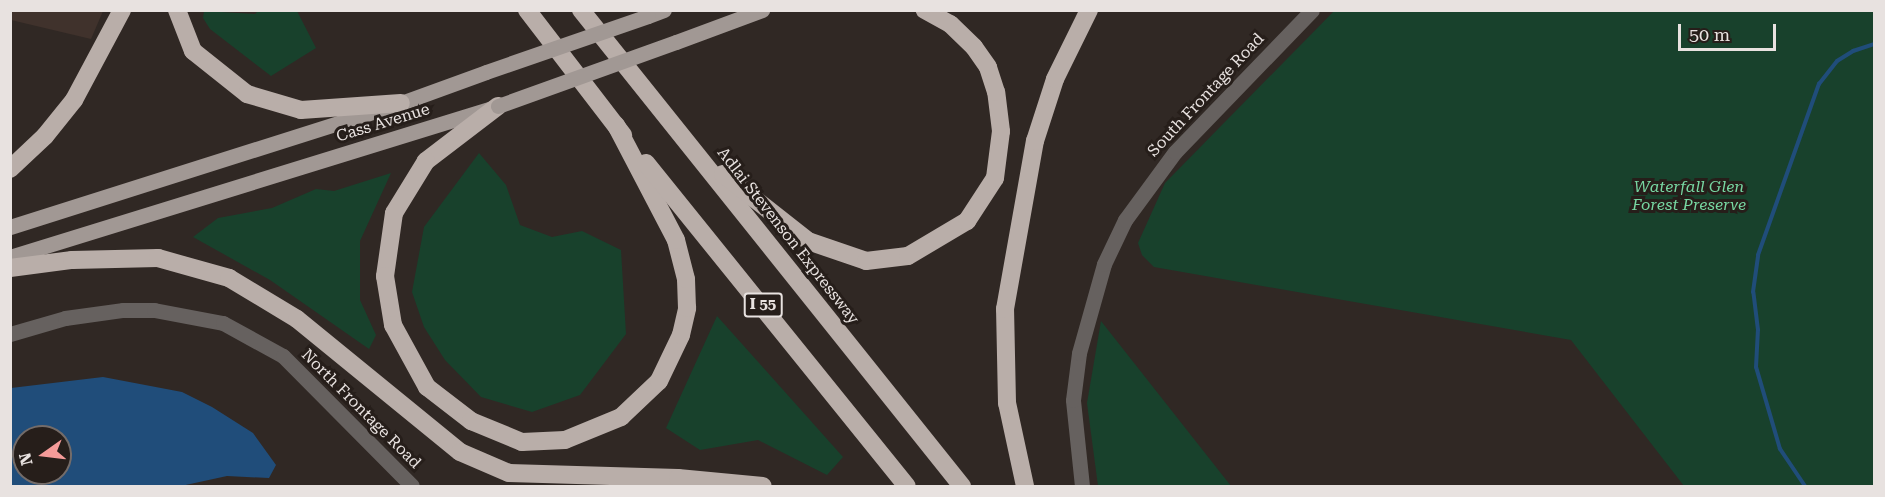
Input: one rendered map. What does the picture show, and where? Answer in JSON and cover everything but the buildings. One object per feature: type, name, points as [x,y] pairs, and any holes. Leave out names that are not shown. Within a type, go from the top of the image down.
[{"type":"highway","points":[[10,170],[45,136],[74,100],[122,10]]},
{"type":"highway","points":[[177,10],[193,51],[247,94],[301,110],[401,103]]},
{"type":"highway","name":"I 55","points":[[527,10],[616,125],[907,486]]},
{"type":"highway","name":"Adlai Stevenson Expressway","points":[[581,10],[699,154],[962,486]]},
{"type":"highway","points":[[699,154],[808,241],[845,257],[866,261],[908,256],[944,238],[967,221],[995,178],[1000,112],[988,67],[974,47],[950,24],[925,10]]},
{"type":"highway","points":[[1025,486],[1007,403],[1005,309],[1035,141],[1055,79],[1089,10]]},
{"type":"highway","points":[[498,106],[426,160],[394,213],[385,276],[393,325],[427,387],[471,421],[522,442],[565,440],[621,417],[659,381],[681,335],[687,308],[686,279],[676,240],[616,125]]},
{"type":"highway","points":[[10,268],[72,260],[158,258],[229,278],[297,319],[460,452],[509,473],[678,478],[763,486]]},
{"type":"main road","name":"Cass Avenue","points":[[10,257],[498,106],[762,10]]},
{"type":"main road","name":"Cass Avenue","points":[[10,227],[401,103],[656,12]]},
{"type":"street","name":"South Frontage Road","points":[[1082,486],[1073,400],[1079,353],[1104,264],[1125,220],[1169,159],[1312,10]]},
{"type":"street","name":"North Frontage Road","points":[[10,334],[65,318],[123,310],[187,314],[222,323],[283,356],[412,486]]},
{"type":"shaded area","points":[[11,10],[103,11],[91,39],[11,20]]},
{"type":"green space","name":"Waterfall Glen Forest Preserve","points":[[1335,10],[1874,11],[1874,486],[1684,486],[1571,340],[1154,267],[1142,255],[1138,243],[1165,183]]},
{"type":"green space","points":[[204,11],[255,14],[258,11],[297,11],[316,48],[271,76],[210,29],[203,18]]},
{"type":"green space","points":[[479,153],[506,185],[520,225],[552,237],[582,231],[621,250],[626,334],[580,395],[532,412],[481,397],[445,360],[424,327],[412,292],[424,227]]},
{"type":"green space","points":[[391,173],[360,241],[360,300],[376,335],[369,349],[270,280],[193,237],[218,218],[272,208],[316,189],[334,191]]},
{"type":"green space","points":[[717,316],[843,457],[827,475],[758,440],[700,450],[666,428]]},
{"type":"green space","points":[[1101,321],[1231,486],[1098,486],[1087,403]]},
{"type":"water","points":[[103,377],[182,392],[212,407],[253,433],[276,465],[269,478],[227,476],[181,486],[11,486],[11,388]]},
{"type":"waterway","points":[[1805,486],[1780,449],[1756,367],[1758,330],[1753,292],[1758,255],[1819,84],[1837,61],[1853,51],[1874,44]]}]
